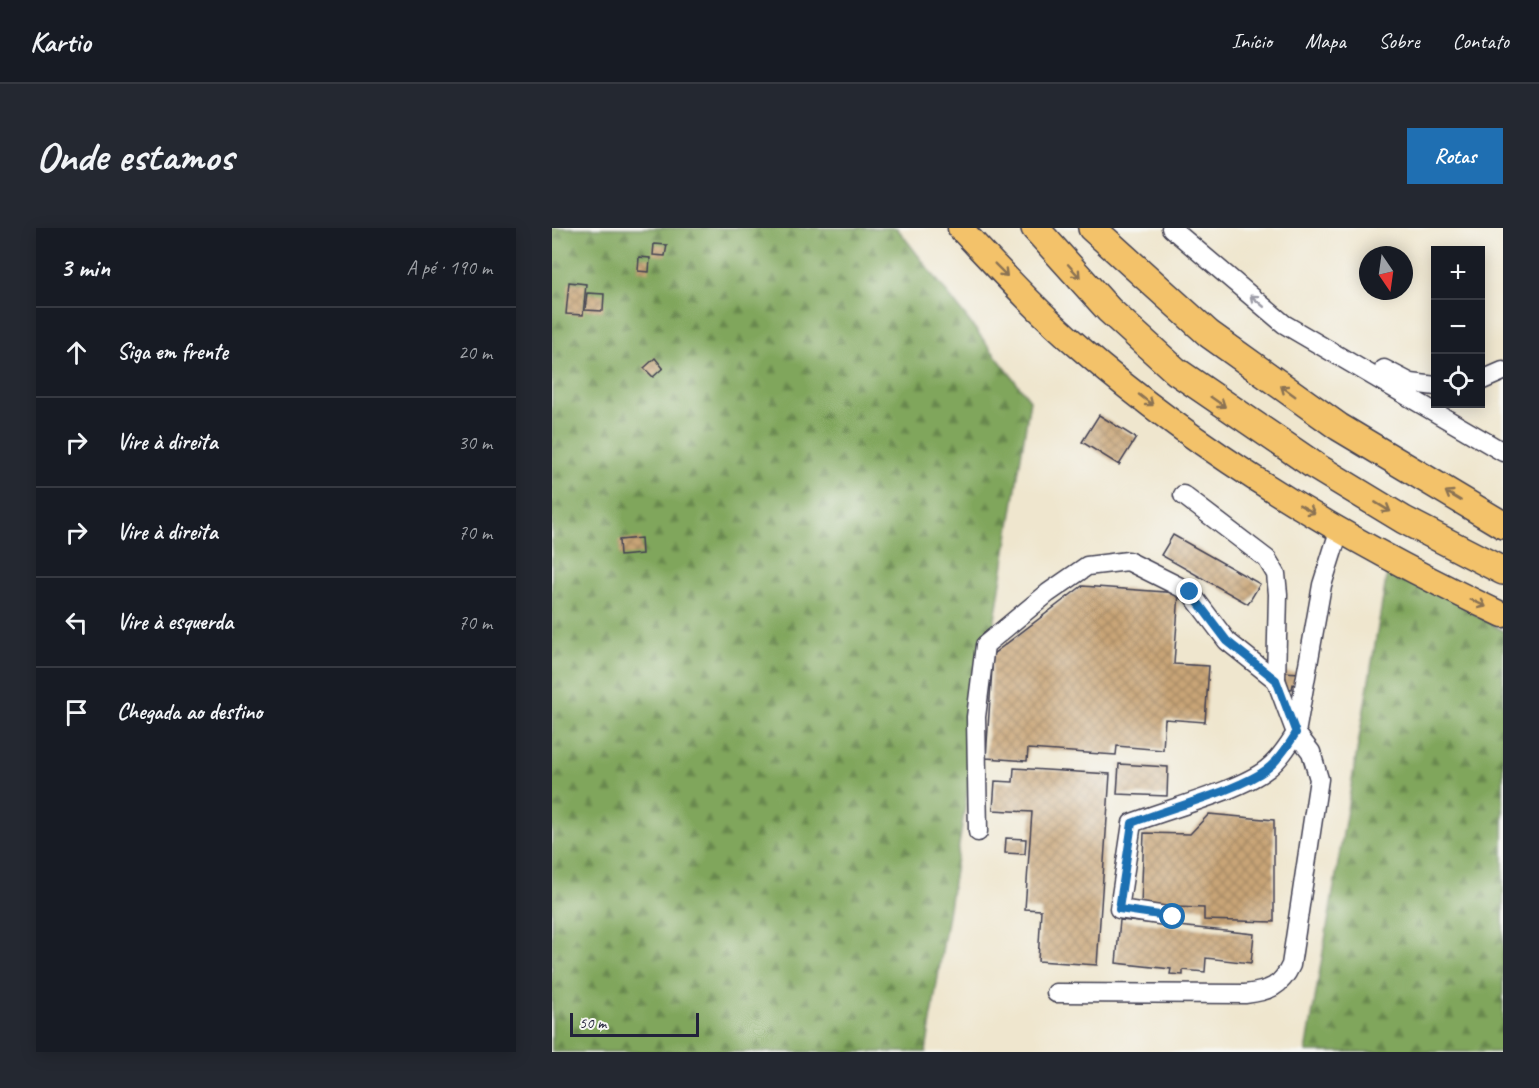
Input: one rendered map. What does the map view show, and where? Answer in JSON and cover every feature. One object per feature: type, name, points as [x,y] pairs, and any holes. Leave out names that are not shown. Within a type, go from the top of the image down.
[{"type":"highway","points":[[1035,228],[1109,310],[1176,371],[1315,466],[1404,520],[1503,571]]},
{"type":"highway","points":[[1092,228],[1218,341],[1339,427],[1503,525]]},
{"type":"main road","points":[[960,228],[1078,346],[1200,444],[1277,493],[1391,559],[1503,615]]},
{"type":"street","points":[[1171,228],[1284,324],[1503,452]]},
{"type":"street","points":[[1284,324],[1343,346],[1411,383],[1431,385]]},
{"type":"street","points":[[1485,379],[1503,371]]},
{"type":"street","points":[[1056,993],[1245,994],[1269,991],[1284,981],[1291,965],[1319,779],[1311,752],[1296,733],[1276,680],[1278,594],[1276,574],[1268,559],[1183,495]]},
{"type":"street","points":[[1173,917],[1119,909],[1132,823],[1259,774],[1285,750],[1296,733],[1322,585],[1340,528]]},
{"type":"street","points":[[978,832],[976,717],[985,645],[1048,593],[1087,566],[1128,561],[1190,592],[1227,641],[1276,680]]},
{"type":"green space","points":[[552,228],[897,228],[1030,400],[926,1052],[552,1052]]},
{"type":"green space","points":[[1389,562],[1503,631],[1503,1052],[1306,1052]]},
{"type":"building","points":[[654,244],[667,245],[665,256],[653,255]]},
{"type":"building","points":[[639,257],[650,258],[649,272],[638,271]]},
{"type":"building","points":[[569,282],[586,284],[583,315],[566,314]]},
{"type":"building","points":[[587,293],[604,294],[603,311],[585,310]]},
{"type":"building","points":[[655,358],[663,368],[653,377],[644,368]]},
{"type":"building","points":[[1099,415],[1136,438],[1119,465],[1082,442]]},
{"type":"building","points":[[1173,535],[1260,584],[1248,604],[1161,555]]},
{"type":"building","points":[[641,538],[642,554],[620,556],[619,540]]},
{"type":"building","points":[[1082,586],[1179,593],[1174,664],[1209,666],[1205,722],[1165,719],[1163,750],[1117,746],[1116,755],[1028,749],[1027,761],[986,758],[993,654]]},
{"type":"building","points":[[1283,672],[1300,673],[1299,685],[1293,684],[1292,689],[1281,688]]},
{"type":"building","points":[[1119,764],[1168,767],[1167,796],[1117,794]]},
{"type":"building","points":[[1014,768],[1110,774],[1097,965],[1038,961],[1041,910],[1025,909],[1032,812],[993,810],[995,781],[1013,782]]},
{"type":"building","points":[[1209,814],[1274,820],[1274,922],[1204,920],[1204,908],[1141,906],[1144,833],[1190,834]]},
{"type":"building","points":[[1006,838],[1026,839],[1025,854],[1005,853]]},
{"type":"building","points":[[1120,920],[1254,934],[1251,963],[1206,958],[1205,972],[1183,970],[1183,975],[1170,974],[1171,969],[1116,963]]},
{"type":"route","points":[[1173,917],[1119,909],[1119,895],[1132,823],[1244,782],[1266,770],[1285,750],[1296,733],[1276,680],[1227,641],[1190,592]]}]
